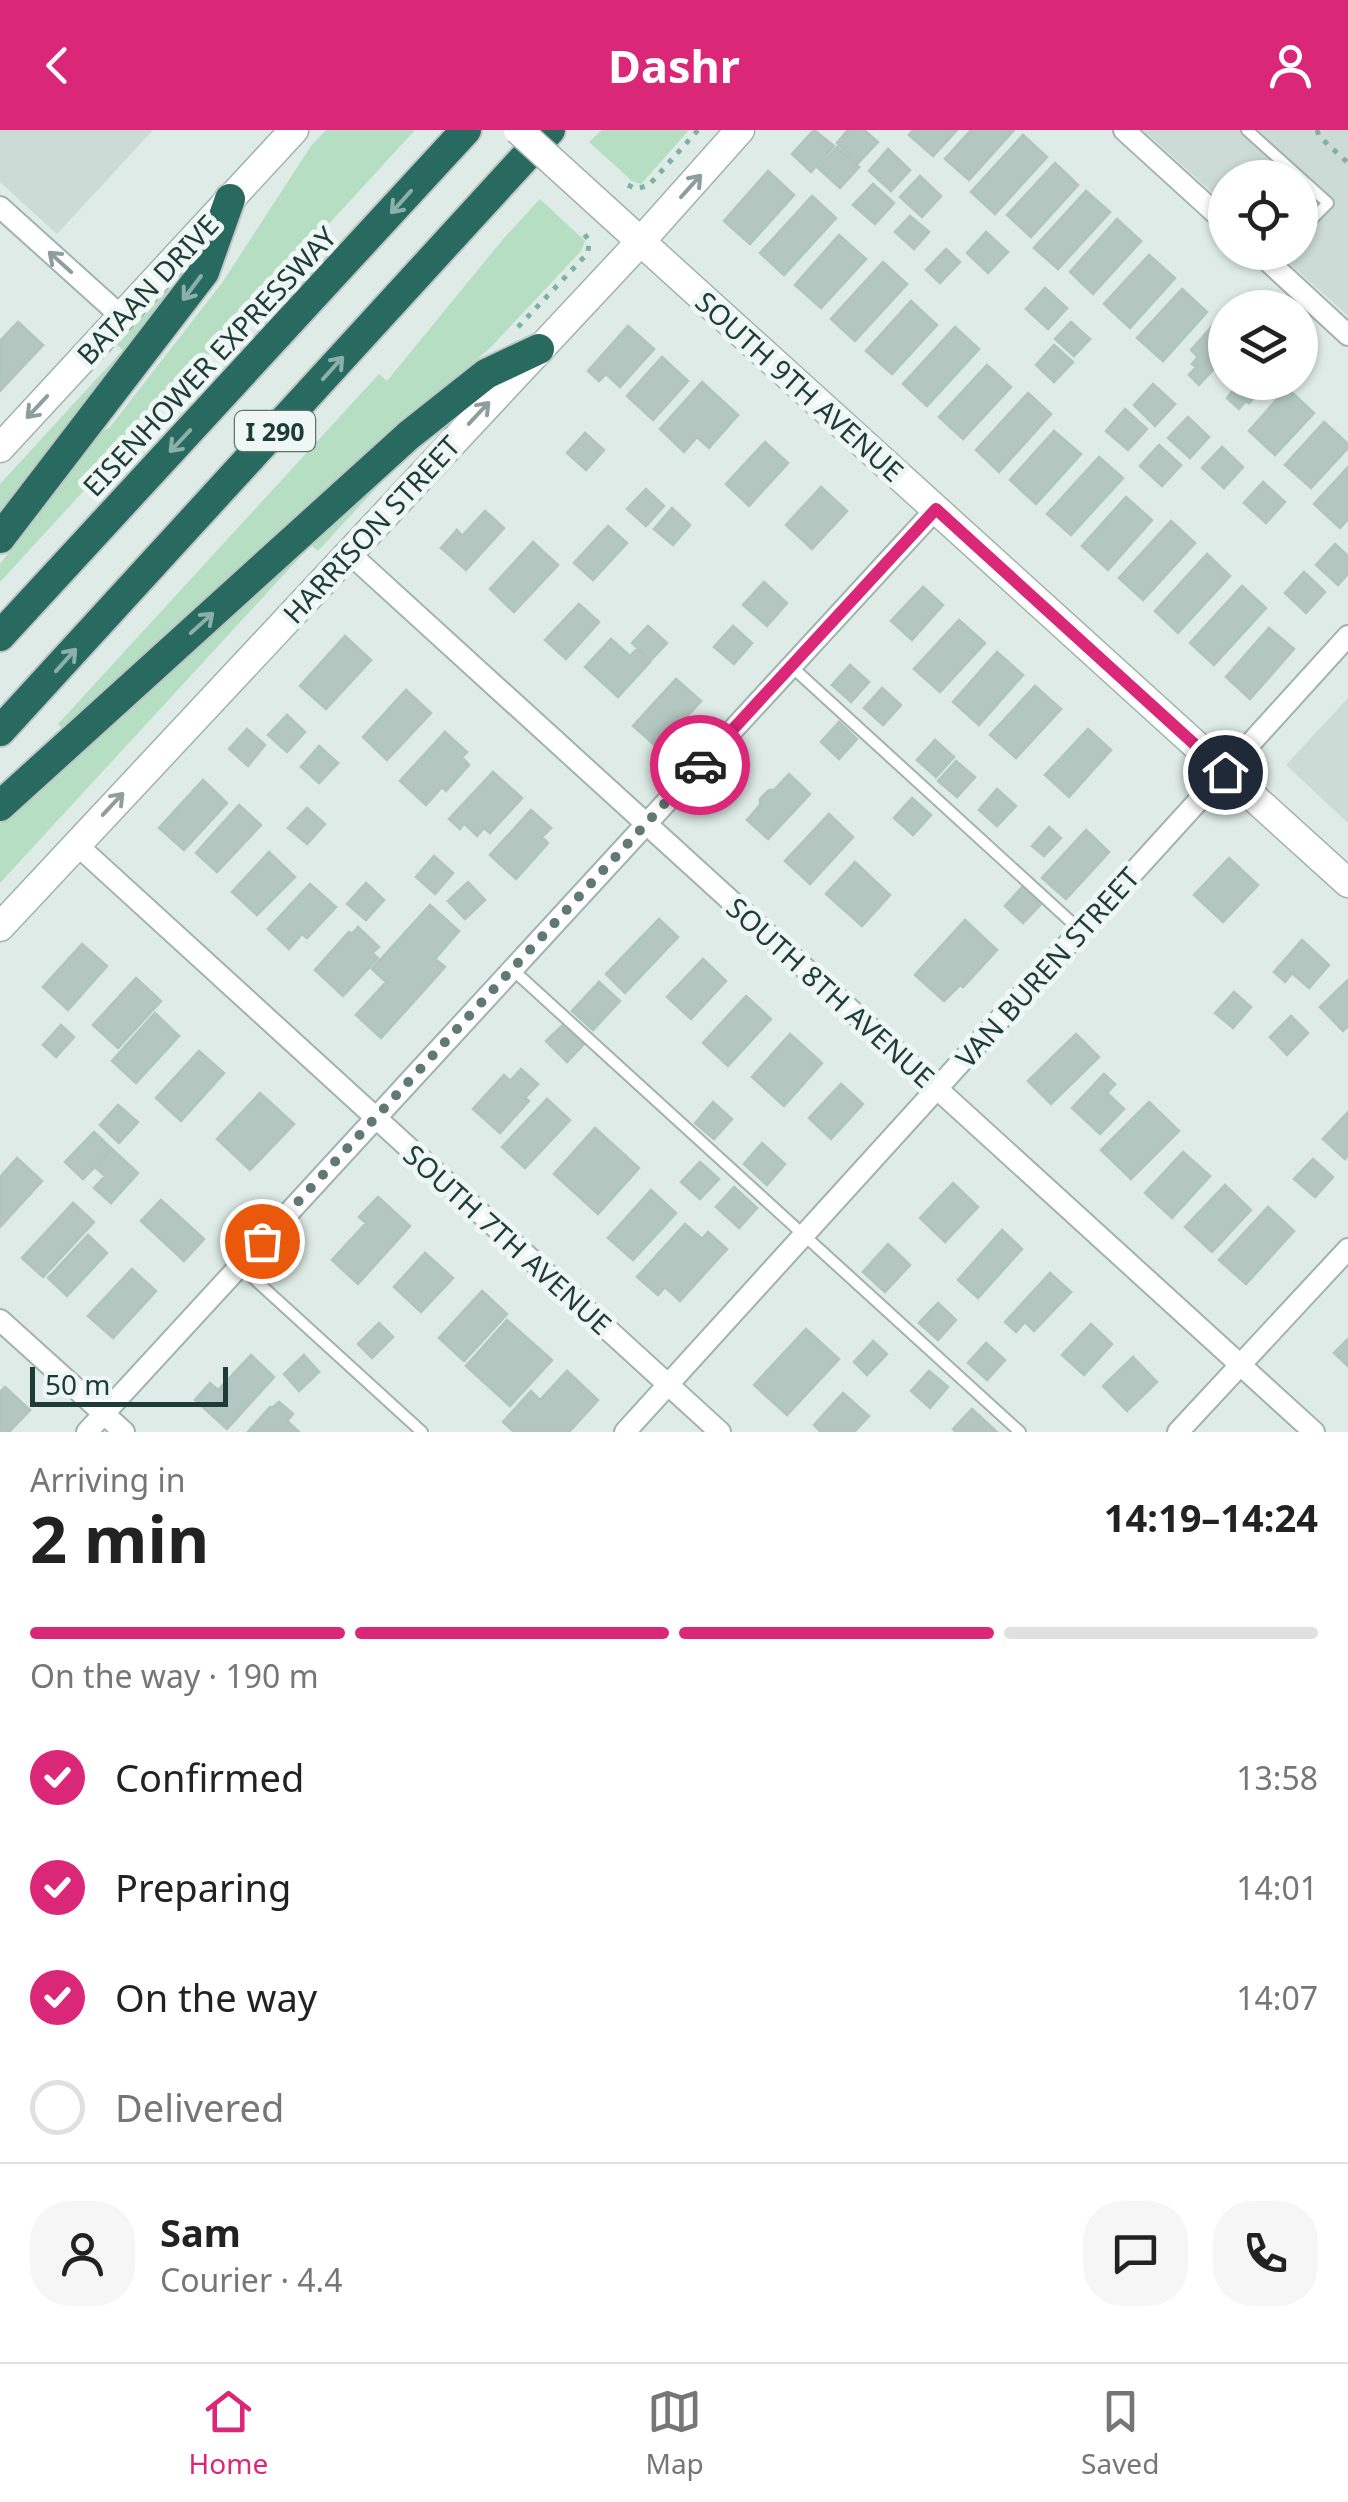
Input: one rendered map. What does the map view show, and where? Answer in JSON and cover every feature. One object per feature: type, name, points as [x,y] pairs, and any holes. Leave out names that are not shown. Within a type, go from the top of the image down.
[{"type":"highway","name":"EISENHOWER EXPRESSWAY","points":[[0,636],[466,130]]},
{"type":"highway","name":"I 290","points":[[0,732],[550,130]]},
{"type":"highway","points":[[0,538],[204,272],[230,199]]},
{"type":"highway","points":[[0,806],[409,435],[486,374],[539,349]]},
{"type":"street","name":"BATAAN DRIVE","points":[[0,448],[294,130]]},
{"type":"street","name":"SOUTH 9TH AVENUE","points":[[518,130],[1348,884]]},
{"type":"street","name":"HARRISON STREET","points":[[0,927],[740,130]]},
{"type":"street","points":[[1124,130],[1208,207]]},
{"type":"street","points":[[0,207],[122,316]]},
{"type":"street","points":[[1282,270],[1348,335]]},
{"type":"street","points":[[87,1432],[936,509]]},
{"type":"street","name":"SOUTH 8TH AVENUE","points":[[349,553],[1314,1432]]},
{"type":"street","name":"VAN BUREN STREET","points":[[625,1432],[1348,636]]},
{"type":"street","name":"SOUTH 7TH AVENUE","points":[[76,844],[720,1432]]},
{"type":"street","points":[[1178,1432],[1348,1249]]},
{"type":"street","points":[[0,1320],[124,1432]]},
{"type":"lane","points":[[1247,130],[1280,160]]},
{"type":"lane","points":[[1318,194],[1328,203],[1318,213]]},
{"type":"lane","points":[[791,666],[1080,930]]},
{"type":"lane","points":[[512,970],[1020,1432]]},
{"type":"lane","points":[[240,1266],[422,1432]]},
{"type":"path","points":[[628,185],[636,189],[649,185],[698,130]]},
{"type":"path","points":[[1317,130],[1348,163]]},
{"type":"path","points":[[510,336],[588,253],[589,240],[584,234]]},
{"type":"shaded area","points":[[0,130],[153,130],[57,234],[0,182]]},
{"type":"shaded area","points":[[1143,130],[1348,130],[1348,316],[1297,270],[1318,270],[1318,160],[1208,160],[1208,189]]},
{"type":"shaded area","points":[[1348,698],[1348,823],[1286,765]]},
{"type":"green space","points":[[326,130],[415,130],[0,582],[0,564],[222,283],[311,146]]},
{"type":"green space","points":[[602,130],[689,130],[641,184],[632,181],[589,142]]},
{"type":"green space","points":[[540,199],[585,241],[581,251],[490,348],[65,731],[58,724],[379,374],[387,381]]},
{"type":"green space","points":[[190,266],[192,269],[0,517],[0,484],[123,350],[116,344]]},
{"type":"green space","points":[[397,460],[400,462],[318,551],[311,545],[0,883],[0,824]]},
{"type":"building","points":[[814,130],[834,146],[811,172],[792,154]]},
{"type":"building","points":[[848,130],[864,130],[878,142],[858,163],[837,143]]},
{"type":"building","points":[[913,130],[957,130],[933,156],[909,135]]},
{"type":"building","points":[[971,130],[1014,130],[969,180],[945,159]]},
{"type":"building","points":[[1023,135],[1047,157],[995,214],[971,192]]},
{"type":"building","points":[[837,147],[859,167],[840,188],[818,168]]},
{"type":"building","points":[[888,149],[910,170],[891,191],[869,171]]},
{"type":"building","points":[[1055,163],[1078,185],[1031,237],[1007,215]]},
{"type":"building","points":[[768,171],[794,195],[750,244],[724,221]]},
{"type":"building","points":[[920,176],[941,196],[922,217],[900,197]]},
{"type":"building","points":[[873,184],[894,203],[875,224],[853,205]]},
{"type":"building","points":[[1086,191],[1110,212],[1058,269],[1034,248]]},
{"type":"building","points":[[812,196],[836,218],[784,275],[760,253]]},
{"type":"building","points":[[910,216],[929,232],[914,249],[895,232]]},
{"type":"building","points":[[1117,219],[1141,241],[1093,294],[1070,272]]},
{"type":"building","points":[[986,232],[1008,252],[988,273],[967,253]]},
{"type":"building","points":[[839,235],[866,259],[821,308],[795,285]]},
{"type":"building","points":[[946,249],[960,262],[940,283],[926,270]]},
{"type":"building","points":[[1149,255],[1175,278],[1130,328],[1104,304]]},
{"type":"building","points":[[883,262],[907,284],[855,341],[831,319]]},
{"type":"building","points":[[1045,288],[1067,308],[1048,329],[1026,309]]},
{"type":"building","points":[[1182,289],[1207,312],[1163,361],[1137,338]]},
{"type":"building","points":[[911,301],[937,325],[892,374],[866,351]]},
{"type":"building","points":[[18,322],[43,345],[0,391],[0,341]]},
{"type":"building","points":[[1071,322],[1090,339],[1074,356],[1055,339]]},
{"type":"building","points":[[628,326],[654,349],[620,387],[606,374],[599,381],[588,371]]},
{"type":"building","points":[[955,327],[979,349],[927,406],[903,384]]},
{"type":"building","points":[[1208,331],[1208,375],[1199,385],[1189,375],[1198,357],[1191,350]]},
{"type":"building","points":[[1054,345],[1073,362],[1054,382],[1036,365]]},
{"type":"building","points":[[662,357],[688,381],[653,420],[627,396]]},
{"type":"building","points":[[987,365],[1011,387],[963,439],[939,417]]},
{"type":"building","points":[[702,382],[738,415],[709,448],[697,437],[684,452],[660,429]]},
{"type":"building","points":[[1153,384],[1175,404],[1155,426],[1134,405]]},
{"type":"building","points":[[1028,393],[1051,414],[999,472],[976,450]]},
{"type":"building","points":[[1229,400],[1252,400],[1246,401],[1239,409]]},
{"type":"building","points":[[1276,400],[1300,400],[1314,413],[1275,455],[1249,431]]},
{"type":"building","points":[[1125,409],[1147,429],[1128,450],[1106,431]]},
{"type":"building","points":[[1188,417],[1209,437],[1190,458],[1168,438]]},
{"type":"building","points":[[1324,422],[1348,448],[1311,488],[1285,465]]},
{"type":"building","points":[[1054,431],[1081,454],[1036,504],[1010,480]]},
{"type":"building","points":[[585,433],[604,450],[586,470],[567,453]]},
{"type":"building","points":[[765,442],[788,463],[749,506],[726,484]]},
{"type":"building","points":[[1159,445],[1181,465],[1162,486],[1140,466]]},
{"type":"building","points":[[1222,447],[1243,467],[1224,488],[1202,468]]},
{"type":"building","points":[[1099,457],[1123,478],[1071,535],[1047,514]]},
{"type":"building","points":[[1348,467],[1348,519],[1340,528],[1314,504]]},
{"type":"building","points":[[1263,482],[1285,502],[1266,523],[1244,503]]},
{"type":"building","points":[[821,487],[847,511],[812,549],[786,525]]},
{"type":"building","points":[[646,489],[664,506],[646,526],[627,509]]},
{"type":"building","points":[[1126,497],[1152,520],[1108,570],[1082,546]]},
{"type":"building","points":[[672,508],[690,525],[673,545],[654,529]]},
{"type":"building","points":[[485,511],[504,528],[466,570],[441,548],[457,530],[462,536]]},
{"type":"building","points":[[1171,521],[1195,543],[1143,600],[1119,578]]},
{"type":"building","points":[[608,526],[627,543],[593,580],[574,563]]},
{"type":"building","points":[[533,542],[558,565],[514,612],[490,589]]},
{"type":"building","points":[[1335,544],[1348,556],[1348,574],[1338,585],[1316,565]]},
{"type":"building","points":[[1207,554],[1230,576],[1178,633],[1155,611]]},
{"type":"building","points":[[1304,572],[1325,592],[1306,613],[1285,593]]},
{"type":"building","points":[[764,582],[787,603],[767,626],[743,605]]},
{"type":"building","points":[[1242,586],[1266,608],[1214,665],[1190,643]]},
{"type":"building","points":[[923,587],[943,605],[912,640],[891,621]]},
{"type":"building","points":[[579,604],[599,622],[566,659],[545,640]]},
{"type":"building","points":[[959,620],[985,643],[940,692],[914,669]]},
{"type":"building","points":[[648,626],[667,643],[651,660],[632,643]]},
{"type":"building","points":[[733,626],[752,643],[734,664],[714,647]]},
{"type":"building","points":[[1269,628],[1294,649],[1250,699],[1226,677]]},
{"type":"building","points":[[345,636],[371,660],[326,709],[300,686]]},
{"type":"building","points":[[611,639],[630,656],[637,649],[650,662],[618,697],[585,667]]},
{"type":"building","points":[[997,652],[1023,675],[979,725],[953,702]]},
{"type":"building","points":[[850,665],[869,682],[851,702],[832,685]]},
{"type":"building","points":[[676,679],[701,701],[658,748],[633,726]]},
{"type":"building","points":[[1035,686],[1061,709],[1016,758],[990,735]]},
{"type":"building","points":[[882,688],[901,705],[883,725],[864,708]]},
{"type":"building","points":[[406,690],[431,713],[387,760],[363,737]]},
{"type":"building","points":[[287,715],[305,732],[287,752],[268,735]]},
{"type":"building","points":[[839,722],[857,739],[839,759],[821,742]]},
{"type":"building","points":[[247,729],[265,745],[248,766],[229,749]]},
{"type":"building","points":[[1088,729],[1111,750],[1069,797],[1045,775]]},
{"type":"building","points":[[445,732],[467,752],[462,757],[469,765],[446,791],[442,787],[426,805],[400,781]]},
{"type":"building","points":[[935,740],[954,757],[936,777],[917,760]]},
{"type":"building","points":[[319,746],[338,763],[319,783],[301,767]]},
{"type":"building","points":[[956,761],[975,777],[957,797],[938,781]]},
{"type":"building","points":[[493,772],[522,798],[490,833],[484,828],[477,836],[464,823],[460,829],[449,819]]},
{"type":"building","points":[[789,774],[810,794],[768,839],[747,820],[760,805],[760,799]]},
{"type":"building","points":[[203,780],[227,803],[184,850],[159,828]]},
{"type":"building","points":[[997,789],[1016,806],[997,826],[979,810]]},
{"type":"building","points":[[912,798],[931,815],[913,835],[894,818]]},
{"type":"building","points":[[239,805],[261,825],[217,872],[196,853]]},
{"type":"building","points":[[307,808],[325,824],[307,844],[288,828]]},
{"type":"building","points":[[531,810],[551,828],[542,837],[548,843],[516,879],[490,855]]},
{"type":"building","points":[[829,814],[853,837],[810,884],[785,861]]},
{"type":"building","points":[[1049,827],[1061,838],[1044,856],[1032,846]]},
{"type":"building","points":[[1086,830],[1109,852],[1066,899],[1042,878]]},
{"type":"building","points":[[269,852],[295,877],[257,915],[232,892]]},
{"type":"building","points":[[434,856],[453,873],[435,894],[416,877]]},
{"type":"building","points":[[1229,858],[1258,885],[1223,922],[1194,895]]},
{"type":"building","points":[[855,862],[890,895],[862,926],[826,894]]},
{"type":"building","points":[[468,882],[485,900],[465,919],[448,901]]},
{"type":"building","points":[[366,883],[384,900],[366,920],[347,904]]},
{"type":"building","points":[[310,884],[336,907],[307,938],[302,934],[289,949],[268,929]]},
{"type":"building","points":[[1023,886],[1042,903],[1023,923],[1005,906]]},
{"type":"building","points":[[430,905],[459,931],[435,959],[445,967],[381,1038],[356,1015],[386,982],[372,969]]},
{"type":"building","points":[[659,919],[678,937],[625,993],[606,974]]},
{"type":"building","points":[[965,920],[997,950],[963,987],[960,985],[944,1001],[915,975]]},
{"type":"building","points":[[358,927],[379,947],[372,953],[378,958],[343,996],[315,970]]},
{"type":"building","points":[[1302,940],[1329,965],[1309,988],[1292,973],[1285,982],[1274,972]]},
{"type":"building","points":[[82,944],[107,966],[68,1010],[43,987]]},
{"type":"building","points":[[703,959],[726,981],[691,1019],[667,997]]},
{"type":"building","points":[[136,978],[161,1001],[118,1048],[93,1025]]},
{"type":"building","points":[[1348,980],[1348,1026],[1343,1031],[1320,1007]]},
{"type":"building","points":[[599,982],[620,1001],[593,1030],[572,1011]]},
{"type":"building","points":[[1234,992],[1251,1007],[1233,1028],[1215,1013]]},
{"type":"building","points":[[746,996],[771,1019],[728,1066],[703,1043]]},
{"type":"building","points":[[155,1013],[179,1036],[136,1083],[112,1061]]},
{"type":"building","points":[[1291,1016],[1308,1033],[1287,1055],[1270,1037]]},
{"type":"building","points":[[564,1024],[584,1044],[567,1062],[546,1041]]},
{"type":"building","points":[[61,1025],[74,1037],[56,1057],[43,1045]]},
{"type":"building","points":[[790,1034],[822,1063],[784,1106],[752,1077]]},
{"type":"building","points":[[1076,1034],[1099,1057],[1051,1104],[1028,1081]]},
{"type":"building","points":[[199,1051],[224,1073],[181,1121],[156,1098]]},
{"type":"building","points":[[521,1069],[538,1084],[525,1098],[529,1101],[500,1133],[473,1109],[504,1075],[510,1081]]},
{"type":"building","points":[[1104,1074],[1115,1084],[1107,1093],[1124,1109],[1100,1134],[1072,1108]]},
{"type":"building","points":[[841,1084],[863,1104],[831,1139],[809,1118]]},
{"type":"building","points":[[260,1093],[294,1124],[250,1170],[217,1139]]},
{"type":"building","points":[[547,1099],[570,1120],[525,1168],[502,1147]]},
{"type":"building","points":[[713,1102],[732,1119],[714,1139],[695,1123]]},
{"type":"building","points":[[1149,1102],[1179,1131],[1131,1179],[1101,1150]]},
{"type":"building","points":[[118,1105],[138,1122],[119,1143],[100,1125]]},
{"type":"building","points":[[1348,1112],[1348,1156],[1345,1159],[1323,1139]]},
{"type":"building","points":[[595,1128],[639,1168],[598,1214],[554,1174]]},
{"type":"building","points":[[94,1132],[112,1149],[83,1179],[65,1162]]},
{"type":"building","points":[[762,1143],[785,1164],[767,1185],[744,1164]]},
{"type":"building","points":[[113,1150],[138,1173],[111,1203],[94,1188],[105,1176],[96,1168]]},
{"type":"building","points":[[1183,1152],[1210,1176],[1172,1218],[1145,1193]]},
{"type":"building","points":[[17,1158],[42,1181],[0,1227],[0,1177]]},
{"type":"building","points":[[1313,1159],[1333,1177],[1315,1197],[1294,1179]]},
{"type":"building","points":[[700,1162],[719,1179],[700,1199],[681,1182]]},
{"type":"building","points":[[953,1183],[978,1207],[945,1242],[920,1218]]},
{"type":"building","points":[[1225,1185],[1251,1210],[1212,1252],[1185,1227]]},
{"type":"building","points":[[734,1187],[757,1208],[739,1228],[716,1207]]},
{"type":"building","points":[[651,1190],[676,1213],[633,1260],[608,1238]]},
{"type":"building","points":[[378,1197],[410,1226],[358,1284],[332,1260],[366,1223],[359,1217]]},
{"type":"building","points":[[161,1200],[204,1239],[184,1261],[141,1221]]},
{"type":"building","points":[[73,1203],[94,1222],[43,1277],[22,1258]]},
{"type":"building","points":[[1268,1207],[1294,1231],[1246,1284],[1219,1260]]},
{"type":"building","points":[[685,1224],[702,1239],[708,1232],[727,1249],[680,1301],[665,1287],[658,1295],[637,1277]]},
{"type":"building","points":[[1002,1230],[1022,1249],[978,1298],[958,1280]]},
{"type":"building","points":[[88,1235],[107,1253],[67,1296],[48,1278]]},
{"type":"building","points":[[888,1244],[910,1265],[885,1292],[863,1272]]},
{"type":"building","points":[[425,1253],[453,1278],[421,1312],[394,1287]]},
{"type":"building","points":[[132,1269],[156,1291],[113,1338],[88,1316]]},
{"type":"building","points":[[1050,1273],[1071,1292],[1034,1331],[1025,1322],[1016,1332],[1005,1322]]},
{"type":"building","points":[[482,1291],[507,1314],[464,1361],[439,1338]]},
{"type":"building","points":[[938,1303],[956,1320],[938,1340],[919,1323]]},
{"type":"building","points":[[507,1320],[552,1360],[510,1406],[466,1366]]},
{"type":"building","points":[[379,1323],[393,1337],[372,1358],[358,1344]]},
{"type":"building","points":[[1091,1324],[1112,1344],[1084,1375],[1062,1355]]},
{"type":"building","points":[[806,1329],[839,1359],[787,1415],[754,1385]]},
{"type":"building","points":[[1348,1339],[1348,1366],[1334,1353]]},
{"type":"building","points":[[873,1341],[887,1354],[867,1375],[854,1362]]},
{"type":"building","points":[[986,1343],[1005,1360],[987,1380],[968,1363]]},
{"type":"building","points":[[251,1355],[274,1377],[227,1429],[195,1400],[210,1383],[218,1390]]},
{"type":"building","points":[[304,1355],[319,1372],[299,1391],[284,1374]]},
{"type":"building","points":[[1133,1357],[1157,1382],[1127,1411],[1103,1386]]},
{"type":"building","points":[[567,1371],[598,1400],[569,1432],[514,1432],[503,1422],[531,1391],[540,1400]]},
{"type":"building","points":[[929,1371],[948,1387],[930,1408],[911,1391]]},
{"type":"building","points":[[5,1387],[30,1410],[9,1432],[0,1432],[0,1392]]},
{"type":"building","points":[[843,1393],[869,1416],[854,1432],[821,1432],[814,1425]]},
{"type":"building","points":[[279,1402],[293,1414],[287,1421],[299,1432],[248,1432],[270,1407]]},
{"type":"building","points":[[972,1409],[997,1432],[956,1432],[953,1429]]},
{"type":"way so far","points":[[262,1241],[700,765]]},
{"type":"route","points":[[700,765],[936,509],[1225,772]]}]
